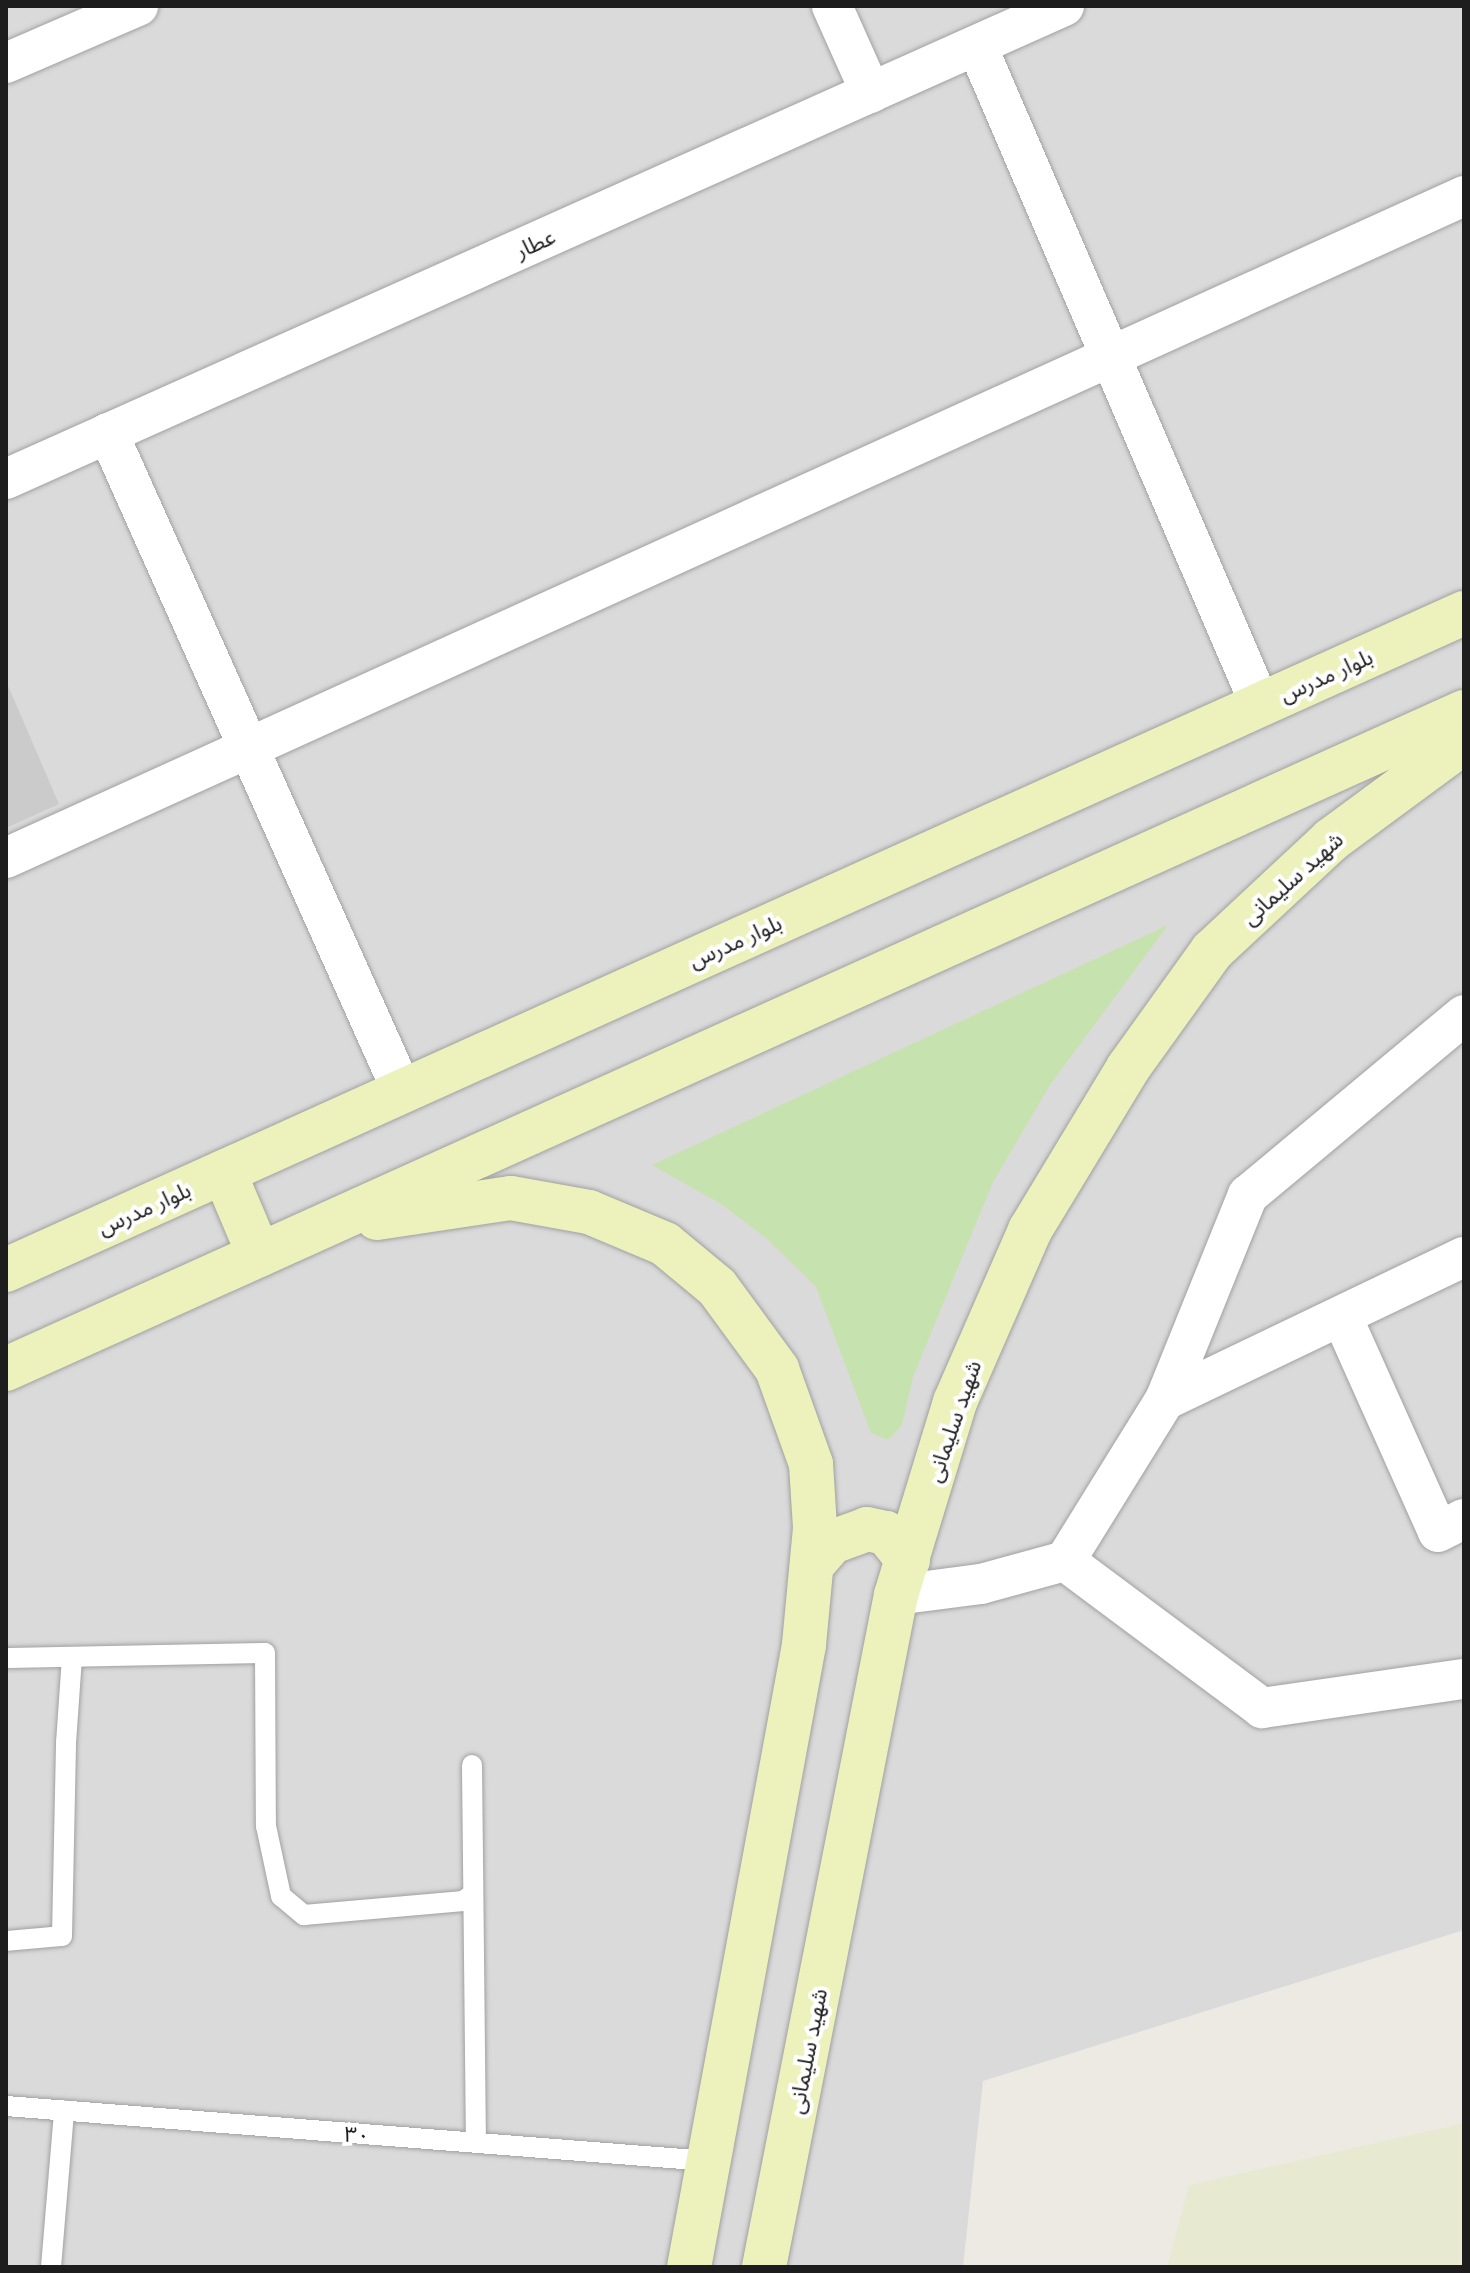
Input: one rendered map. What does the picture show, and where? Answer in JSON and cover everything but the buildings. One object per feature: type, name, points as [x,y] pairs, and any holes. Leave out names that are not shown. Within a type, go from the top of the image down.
[{"type":"main road","name":"بلوار مدرس","points":[[6,1270],[1464,613]]},
{"type":"main road","points":[[6,1369],[1464,712]]},
{"type":"main road","name":"شهید سلیمانی","points":[[764,2267],[902,1577],[955,1402],[1030,1230],[1128,1068],[1212,951],[1331,840],[1464,742]]},
{"type":"main road","points":[[224,1172],[259,1255]]},
{"type":"main road","points":[[323,1226],[511,1198],[589,1212],[665,1244],[717,1287],[777,1369],[811,1464],[815,1528],[804,1645],[689,2267]]},
{"type":"main road","points":[[812,1565],[832,1542],[867,1529],[886,1533],[902,1577]]},
{"type":"street","points":[[6,63],[138,6]]},
{"type":"street","points":[[832,6],[871,93]]},
{"type":"street","name":"عطار","points":[[6,479],[1064,6]]},
{"type":"street","points":[[977,46],[1260,704]]},
{"type":"street","points":[[6,858],[1464,196]]},
{"type":"street","points":[[108,433],[402,1091]]},
{"type":"street","points":[[902,1577],[981,1584],[1065,1561],[1165,1400],[1248,1195],[1464,1015]]},
{"type":"street","points":[[1165,1400],[1464,1257]]},
{"type":"street","points":[[1342,1317],[1438,1532],[1464,1519]]},
{"type":"street","points":[[1065,1561],[1262,1708],[1464,1679]]},
{"type":"lane","points":[[6,1658],[265,1653],[266,1826],[281,1896],[304,1915],[463,1901],[473,1894]]},
{"type":"lane","points":[[6,1941],[62,1936],[66,1743],[72,1658]]},
{"type":"lane","points":[[472,1765],[476,2143]]},
{"type":"lane","name":"۳۰","points":[[6,2106],[708,2161]]},
{"type":"lane","points":[[51,2267],[64,2111]]},
{"type":"shaded area","points":[[6,6],[1464,6],[1464,1930],[983,2081],[963,2267],[6,2267]]},
{"type":"shaded area","points":[[6,681],[59,804],[6,828]]},
{"type":"green space","points":[[1168,925],[1050,1085],[993,1182],[913,1377],[902,1425],[888,1440],[871,1433],[816,1287],[766,1238],[721,1204],[652,1165]]},
{"type":"green space","points":[[1464,2123],[1464,2267],[1167,2267],[1189,2185]]}]
